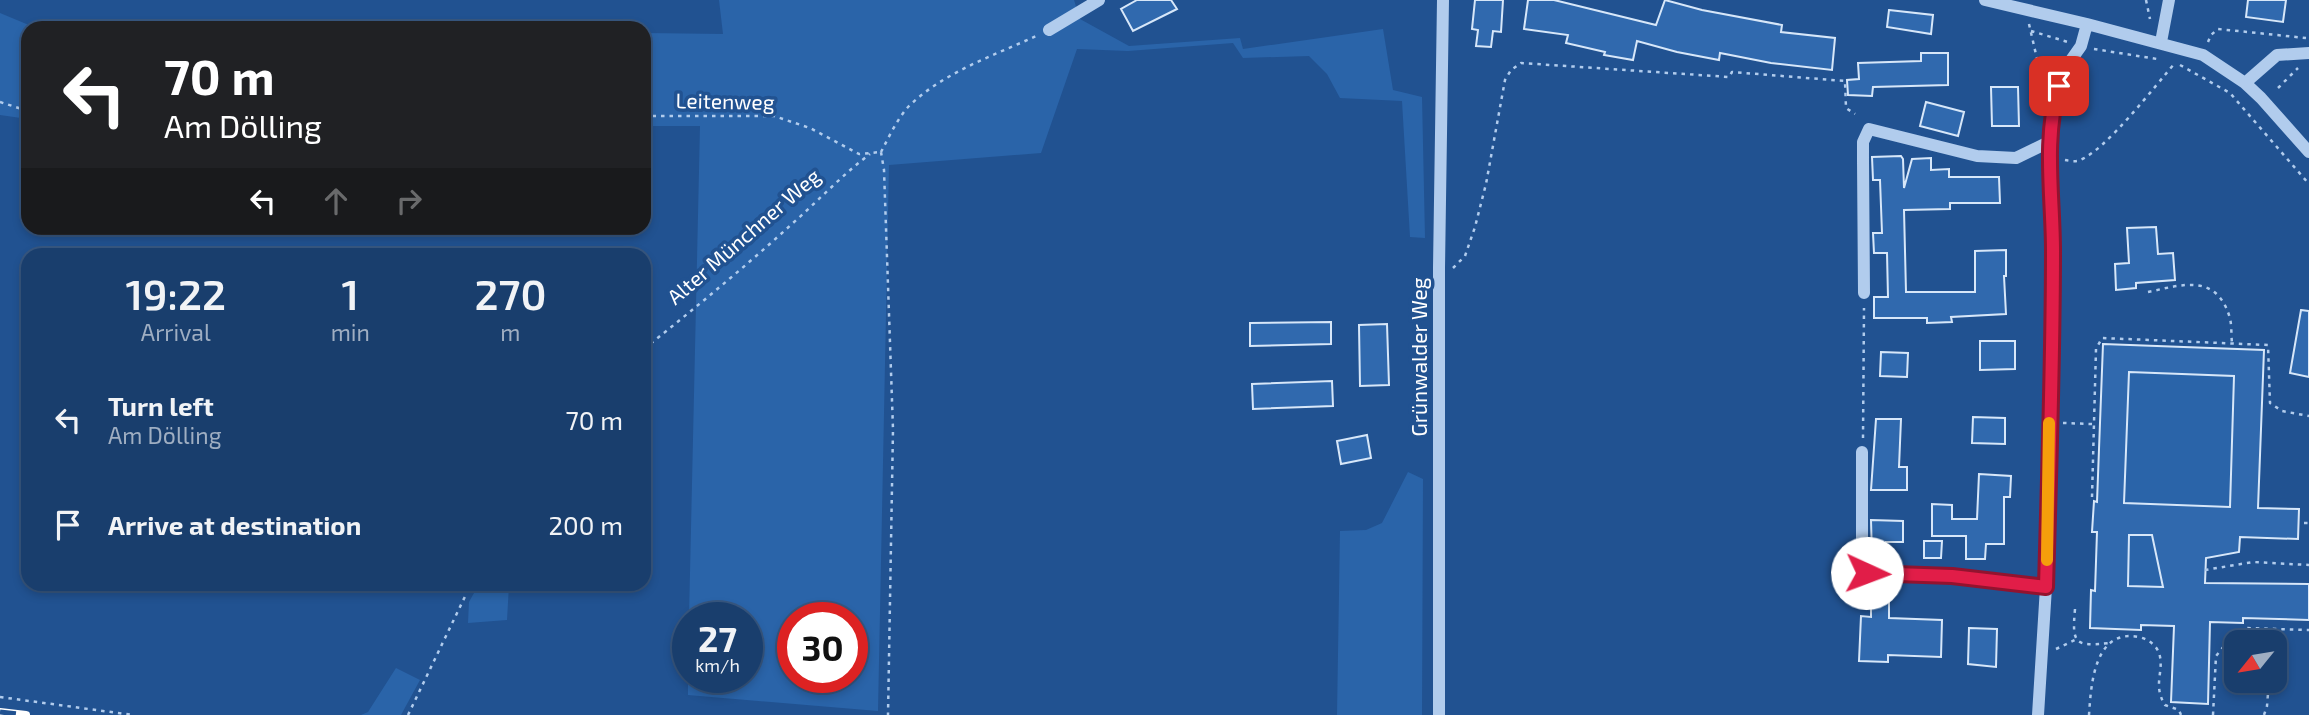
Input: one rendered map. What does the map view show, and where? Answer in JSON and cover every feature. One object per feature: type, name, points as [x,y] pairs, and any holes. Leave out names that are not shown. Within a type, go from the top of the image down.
[{"type":"street","points":[[1049,30],[1099,0]]},
{"type":"street","name":"Grünwalder Weg","points":[[1439,715],[1439,268],[1443,0]]},
{"type":"street","points":[[1985,0],[2087,23],[2203,55],[2245,83],[2309,152]]},
{"type":"street","points":[[2161,42],[2169,0]]},
{"type":"street","points":[[2038,715],[2046,587],[2053,251],[2051,141],[2054,102],[2064,71],[2081,46],[2087,23]]},
{"type":"street","points":[[2245,83],[2277,55],[2309,53]]},
{"type":"street","points":[[1864,293],[1863,142],[1869,130],[1977,156],[2016,158],[2051,141]]},
{"type":"street","points":[[1862,452],[1862,548],[1867,573],[1952,576],[2046,587]]},
{"type":"path","points":[[2146,0],[2150,19]]},
{"type":"path","points":[[2203,55],[2211,35],[2218,29],[2309,38]]},
{"type":"path","points":[[888,715],[893,429],[884,170],[881,152],[892,130],[909,107],[948,77],[1049,30]]},
{"type":"path","points":[[2031,31],[2081,46],[2175,63],[2195,72],[2230,93],[2309,184]]},
{"type":"path","points":[[1439,268],[1454,268],[1465,256],[1486,184],[1505,80],[1511,69],[1521,63],[1729,77],[1732,72],[1845,81],[1846,108],[1855,114]]},
{"type":"path","points":[[2051,159],[2078,162],[2095,152],[2141,104],[2175,63]]},
{"type":"path","points":[[2277,88],[2301,65]]},
{"type":"path","points":[[0,102],[21,109]]},
{"type":"path","name":"Leitenweg","points":[[651,116],[774,116],[810,128],[859,154],[881,152]]},
{"type":"path","name":"Alter Münchner Weg","points":[[651,343],[711,295],[870,154]]},
{"type":"path","points":[[2148,292],[2200,284],[2217,295],[2229,315],[2232,343]]},
{"type":"path","points":[[1862,452],[1864,293]]},
{"type":"path","points":[[2092,497],[2096,349],[2102,338],[2268,345],[2270,403],[2282,411],[2309,416]]},
{"type":"path","points":[[2049,423],[2092,424]]},
{"type":"path","points":[[2304,523],[2309,523]]},
{"type":"path","points":[[2205,570],[2253,562],[2309,565]]},
{"type":"path","points":[[408,715],[468,591]]},
{"type":"path","points":[[2075,609],[2073,631],[2076,639],[2086,646],[2109,643],[2124,637],[2139,637],[2151,642],[2160,654],[2158,694],[2165,705],[2179,710],[2181,715]]},
{"type":"path","points":[[2213,715],[2216,656],[2229,640],[2245,628],[2309,630]]},
{"type":"path","points":[[2057,649],[2076,639]]},
{"type":"path","points":[[2089,715],[2094,670],[2109,643]]},
{"type":"path","points":[[2264,715],[2268,693]]},
{"type":"path","points":[[0,697],[133,715]]},
{"type":"shaded area","points":[[719,0],[1074,0],[1080,19],[1129,46],[1240,38],[1243,49],[1383,29],[1393,90],[1422,97],[1425,238],[1410,237],[1402,101],[1340,98],[1327,74],[1309,56],[1243,58],[1233,43],[1128,51],[1077,49],[1041,153],[889,165],[878,711],[688,695],[763,693],[763,602],[689,602],[700,126],[651,126],[651,33],[723,34]]},
{"type":"shaded area","points":[[0,13],[21,22],[21,118],[0,115]]},
{"type":"shaded area","points":[[2129,372],[2234,376],[2230,507],[2124,503]]},
{"type":"shaded area","points":[[1408,472],[1423,479],[1422,715],[1337,715],[1340,531],[1366,530],[1382,523]]},
{"type":"shaded area","points":[[2129,535],[2152,535],[2159,567],[2184,588],[2127,592]]},
{"type":"shaded area","points":[[475,591],[509,591],[507,620],[468,623],[469,602]]},
{"type":"shaded area","points":[[396,668],[420,680],[401,715],[361,715],[368,712]]},
{"type":"building","points":[[1137,0],[1171,0],[1177,9],[1133,31],[1121,9]]},
{"type":"building","points":[[1475,0],[1503,0],[1501,32],[1493,31],[1491,47],[1476,46],[1478,30],[1472,29]]},
{"type":"building","points":[[1528,0],[1554,0],[1656,25],[1665,0],[1782,25],[1781,32],[1835,38],[1832,70],[1771,63],[1720,53],[1719,60],[1637,41],[1633,60],[1604,55],[1605,52],[1566,43],[1568,35],[1524,29]]},
{"type":"building","points":[[2248,0],[2286,0],[2283,22],[2246,17]]},
{"type":"building","points":[[1889,10],[1933,15],[1931,34],[1887,27]]},
{"type":"building","points":[[1921,53],[1948,53],[1948,85],[1873,87],[1872,96],[1848,95],[1847,80],[1859,79],[1858,63],[1921,61]]},
{"type":"building","points":[[1991,87],[2018,87],[2019,126],[1992,126]]},
{"type":"building","points":[[1926,102],[1964,112],[1958,136],[1920,126]]},
{"type":"building","points":[[1901,156],[1904,188],[1912,159],[1931,158],[1931,170],[1949,169],[1949,177],[1999,177],[2000,203],[1950,203],[1950,209],[1904,210],[1906,292],[1975,292],[1975,251],[2006,250],[2006,314],[1951,317],[1952,322],[1927,323],[1927,318],[1874,318],[1874,297],[1888,297],[1887,253],[1874,253],[1873,233],[1882,233],[1880,180],[1873,180],[1872,157]]},
{"type":"building","points":[[2156,227],[2158,254],[2173,253],[2175,280],[2136,283],[2136,288],[2116,290],[2115,264],[2129,263],[2127,228]]},
{"type":"building","points":[[2301,310],[2309,311],[2309,377],[2290,373]]},
{"type":"building","points":[[1331,322],[1331,344],[1250,346],[1250,323]]},
{"type":"building","points":[[1387,324],[1389,385],[1360,386],[1359,325]]},
{"type":"building","points":[[1980,341],[2015,341],[2015,369],[1980,370]]},
{"type":"building","points":[[2103,344],[2264,350],[2258,508],[2299,509],[2298,539],[2240,537],[2239,552],[2206,558],[2205,583],[2309,584],[2309,620],[2243,618],[2243,623],[2210,622],[2208,704],[2171,702],[2174,626],[2141,625],[2141,630],[2090,628],[2091,590],[2095,591],[2097,532],[2092,532],[2094,501],[2097,502]],"holes":[[[2129,372],[2234,376],[2230,507],[2124,503]],[[2129,535],[2152,535],[2163,587],[2128,586]]]},
{"type":"building","points":[[1881,352],[1908,353],[1907,377],[1880,376]]},
{"type":"building","points":[[1332,381],[1333,406],[1253,409],[1252,384]]},
{"type":"building","points":[[1973,417],[2005,418],[2005,444],[1972,443]]},
{"type":"building","points":[[1876,419],[1901,419],[1899,467],[1907,467],[1907,490],[1871,490]]},
{"type":"building","points":[[1367,435],[1371,458],[1341,464],[1337,441]]},
{"type":"building","points":[[1979,474],[2011,476],[2010,497],[2004,497],[2004,544],[1986,544],[1985,559],[1966,559],[1966,536],[1932,536],[1932,504],[1952,505],[1952,519],[1977,519]]},
{"type":"building","points":[[1871,520],[1903,521],[1903,542],[1886,542],[1885,556],[1872,556]]},
{"type":"building","points":[[1924,541],[1942,541],[1941,558],[1924,558]]},
{"type":"building","points":[[1889,590],[1889,618],[1942,620],[1941,657],[1888,655],[1888,662],[1859,661],[1861,616],[1871,617],[1871,591]]},
{"type":"building","points":[[1969,628],[1997,629],[1996,667],[1968,664]]},
{"type":"railway","points":[[0,712],[26,715]]},
{"type":"slow traffic","points":[[2047,560],[2049,423]]},
{"type":"route","points":[[1867,573],[1952,576],[2046,587],[2053,251],[2051,141],[2054,102],[2059,86]]}]
